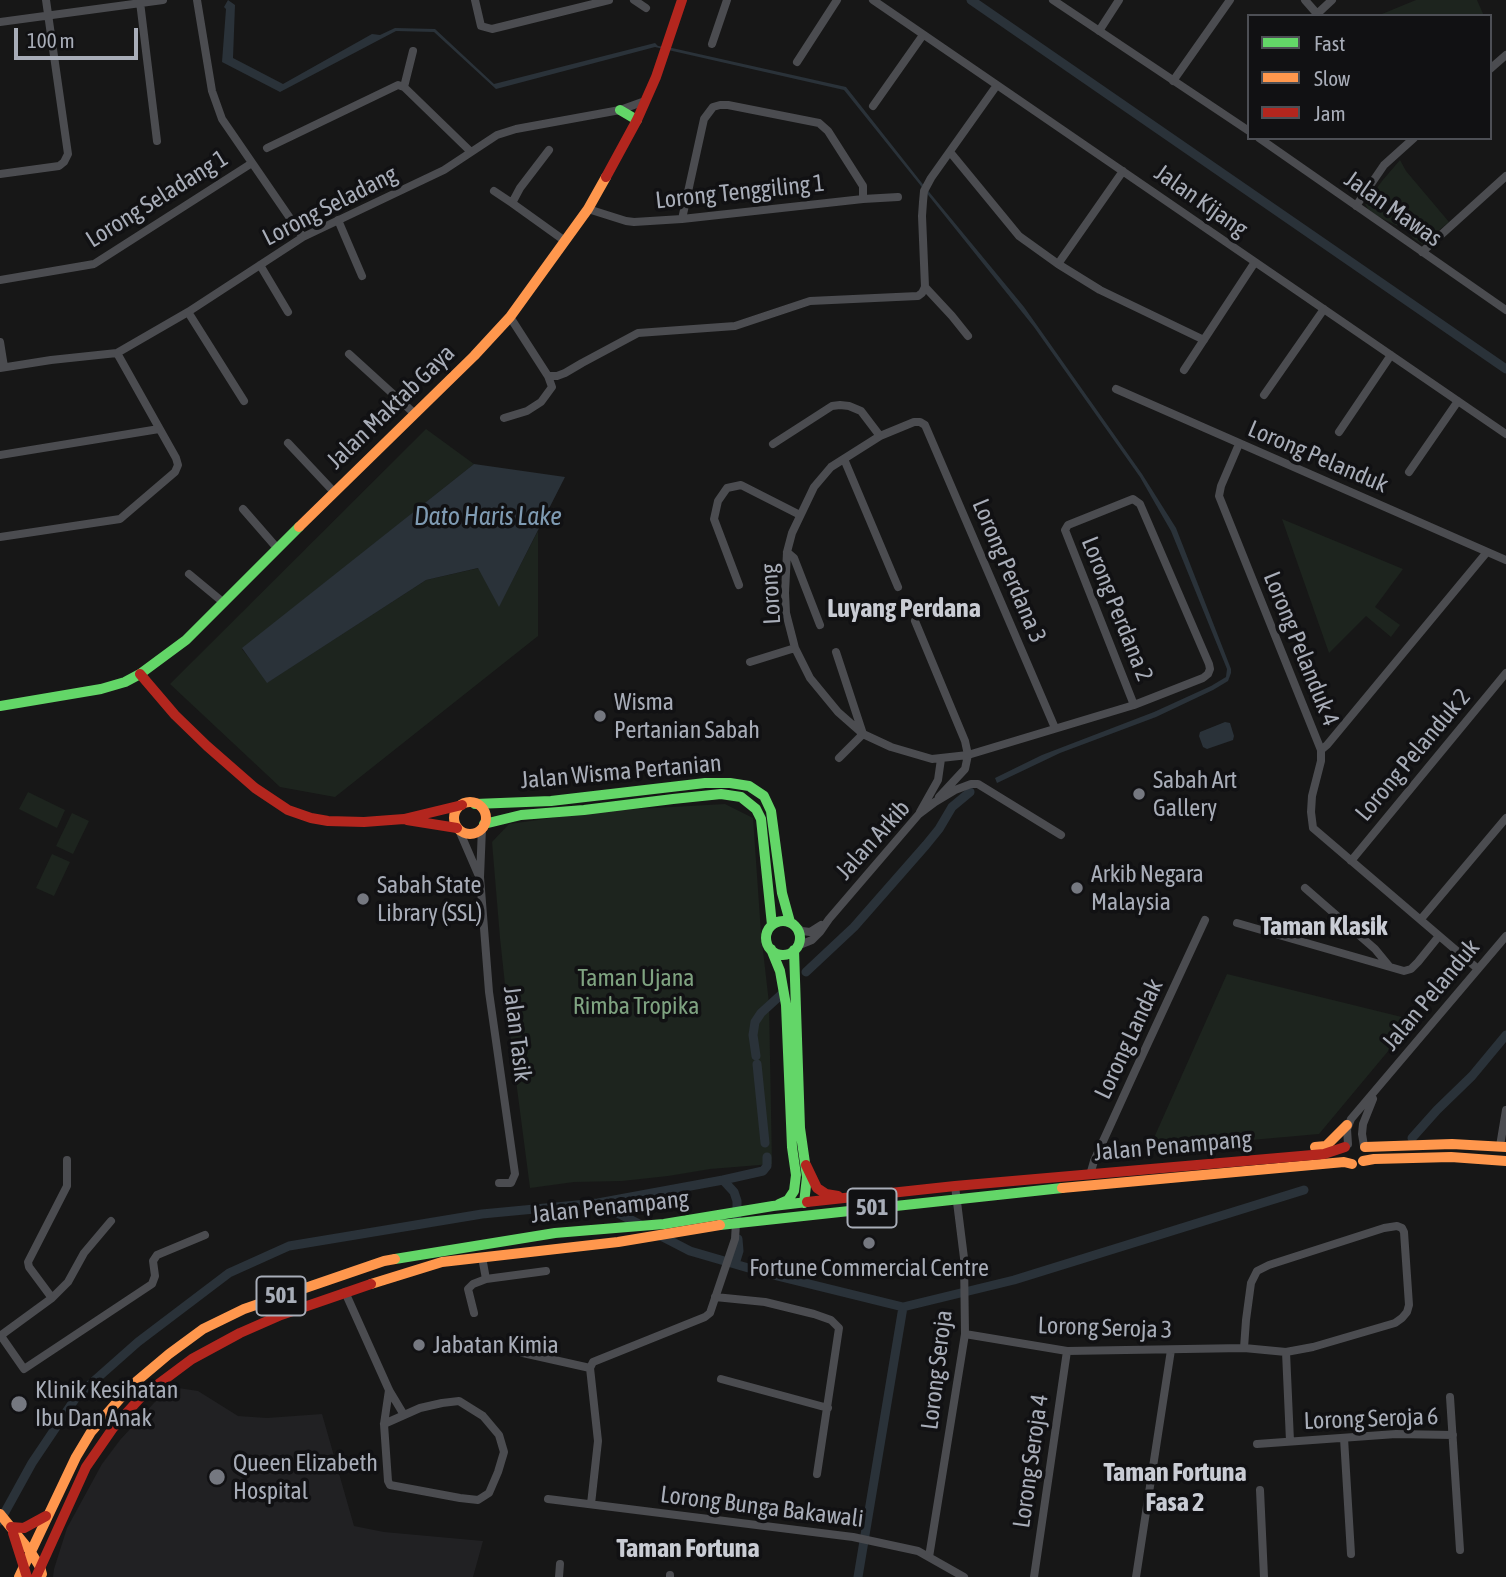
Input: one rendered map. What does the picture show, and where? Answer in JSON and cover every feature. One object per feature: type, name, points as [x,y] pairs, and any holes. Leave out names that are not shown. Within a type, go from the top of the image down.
[{"type":"main road","name":"Jalan Maktab Gaya","points":[[0,706],[113,686],[140,674],[186,640],[474,356],[510,317],[588,209],[638,120],[682,0]]},
{"type":"main road","points":[[621,110],[638,120]]},
{"type":"main road","points":[[140,674],[175,715],[207,746],[255,788],[288,810],[328,821],[364,822],[404,819],[467,803],[475,804],[483,810],[485,817],[479,831],[471,834],[404,819]]},
{"type":"main road","name":"Jalan Wisma Pertanian","points":[[475,804],[551,801],[705,783],[749,786],[764,796],[771,811],[784,902],[793,925]]},
{"type":"main road","name":"Jalan Wisma Pertanian","points":[[483,826],[521,815],[721,794],[741,797],[756,808],[761,819],[772,925]]},
{"type":"main road","points":[[458,829],[454,820],[461,805]]},
{"type":"main road","points":[[788,1218],[804,1203],[807,1185],[800,1128],[796,948],[800,937],[793,925],[781,921],[772,925],[767,934],[768,944],[782,980],[786,1005],[792,1147],[798,1191],[804,1192],[807,1185]]},
{"type":"main road","points":[[771,948],[779,954],[785,954],[796,948]]},
{"type":"main road","points":[[1247,1161],[1277,1152],[1326,1146],[1347,1125]]},
{"type":"main road","name":"Jalan Penampang","points":[[23,1574],[30,1551],[76,1457],[91,1432],[131,1386],[203,1329],[244,1309],[384,1261],[555,1233],[663,1224],[804,1203],[955,1186],[1324,1154],[1357,1142],[1365,1147],[1452,1144],[1503,1147]]},
{"type":"main road","points":[[1347,1145],[1343,1153],[1345,1158],[1363,1161],[1365,1147]]},
{"type":"main road","name":"Jalan Penampang","points":[[39,1574],[86,1467],[113,1427],[141,1397],[192,1359],[240,1333],[345,1292],[442,1262],[563,1249],[736,1223],[1060,1188],[1344,1162],[1451,1157],[1506,1161]]},
{"type":"main road","points":[[806,1165],[817,1188],[831,1195],[849,1198]]},
{"type":"main road","points":[[768,1208],[788,1200],[794,1191],[796,1175]]},
{"type":"main road","points":[[1060,1188],[1082,1181],[1090,1175],[1104,1184]]},
{"type":"main road","points":[[326,1280],[345,1292]]},
{"type":"main road","points":[[131,1386],[132,1394],[141,1397]]},
{"type":"main road","points":[[0,1514],[30,1551],[39,1574]]},
{"type":"main road","points":[[11,1527],[24,1528],[33,1525],[48,1514]]},
{"type":"main road","points":[[11,1527],[23,1574]]},
{"type":"street","points":[[0,174],[59,166],[68,154],[46,0]]},
{"type":"street","points":[[0,22],[163,0]]},
{"type":"street","points":[[197,0],[212,91],[222,119],[303,237]]},
{"type":"street","points":[[475,0],[481,26],[492,29],[574,5],[609,0]]},
{"type":"street","points":[[634,0],[646,8]]},
{"type":"street","points":[[712,44],[727,0]]},
{"type":"street","points":[[797,62],[837,0]]},
{"type":"street","name":"Jalan Kijang","points":[[873,0],[1506,434]]},
{"type":"street","points":[[1053,0],[1247,130]]},
{"type":"street","points":[[1099,31],[1119,0]]},
{"type":"street","points":[[1172,81],[1230,0]]},
{"type":"street","points":[[1305,0],[1317,14]]},
{"type":"street","points":[[1319,14],[1332,0]]},
{"type":"street","points":[[140,2],[157,141]]},
{"type":"street","points":[[873,107],[923,35]]},
{"type":"street","points":[[404,87],[414,51]]},
{"type":"street","points":[[1492,67],[1506,55]]},
{"type":"street","points":[[267,148],[398,85],[404,87],[470,151]]},
{"type":"street","points":[[548,376],[565,373],[638,333],[735,326],[810,301],[918,296],[925,287],[922,216],[924,191],[997,85]]},
{"type":"street","name":"Lorong Seladang","points":[[2,368],[117,353],[188,312],[303,237],[444,170],[497,135],[516,129],[621,110],[645,102]]},
{"type":"street","points":[[681,219],[704,120],[713,107],[720,105],[819,124],[828,131],[863,186],[863,199]]},
{"type":"street","name":"Jalan Mawas","points":[[1262,140],[1422,253],[1504,305]]},
{"type":"street","points":[[1356,206],[1384,165],[1412,140]]},
{"type":"street","points":[[512,204],[520,188],[549,150]]},
{"type":"street","points":[[950,152],[1019,236],[1100,290],[1204,340]]},
{"type":"street","name":"Lorong Seladang 1","points":[[0,280],[94,264],[252,163]]},
{"type":"street","points":[[1058,264],[1123,171]]},
{"type":"street","points":[[1422,253],[1506,176]]},
{"type":"street","points":[[494,191],[565,241]]},
{"type":"street","name":"Lorong Tenggiling 1","points":[[588,209],[634,222],[898,197]]},
{"type":"street","points":[[338,220],[362,276]]},
{"type":"street","points":[[1184,370],[1255,261]]},
{"type":"street","points":[[260,265],[288,312]]},
{"type":"street","points":[[925,287],[968,336]]},
{"type":"street","points":[[1265,395],[1324,309]]},
{"type":"street","points":[[188,312],[244,401]]},
{"type":"street","points":[[504,418],[527,411],[541,402],[552,387],[548,376],[510,317]]},
{"type":"street","points":[[0,342],[2,368]]},
{"type":"street","points":[[0,537],[120,519],[175,472],[178,465],[176,457],[117,353]]},
{"type":"street","points":[[349,354],[415,414]]},
{"type":"street","points":[[1339,432],[1391,355]]},
{"type":"street","name":"Lorong Pelanduk","points":[[1115,389],[1506,560]]},
{"type":"street","points":[[1409,472],[1458,401]]},
{"type":"street","points":[[773,444],[832,406],[840,405],[861,411],[880,436]]},
{"type":"street","name":"Lorong","points":[[927,429],[920,422],[914,422],[880,436],[831,467],[814,487],[792,533],[787,552],[785,593],[786,613],[796,648],[810,678],[825,697],[863,734],[891,747],[936,759]]},
{"type":"street","points":[[0,454],[159,429]]},
{"type":"street","name":"Lorong Perdana 3","points":[[927,429],[1055,728]]},
{"type":"street","points":[[288,443],[334,492]]},
{"type":"street","name":"Lorong Pelanduk 4","points":[[1240,444],[1219,496],[1321,750],[1321,761],[1312,796],[1313,828],[1478,969]]},
{"type":"street","points":[[844,459],[898,587]]},
{"type":"street","points":[[739,585],[714,519],[718,501],[727,488],[741,485],[800,515]]},
{"type":"street","name":"Lorong Perdana 2","points":[[1133,499],[1140,504],[1210,669],[1203,678],[1134,705],[1065,530],[1133,499]]},
{"type":"street","points":[[243,509],[277,548]]},
{"type":"street","points":[[787,552],[794,558],[820,625]]},
{"type":"street","points":[[1321,750],[1487,552]]},
{"type":"street","points":[[189,574],[223,603]]},
{"type":"street","points":[[915,621],[965,741],[968,755],[965,769],[935,802]]},
{"type":"street","points":[[750,662],[796,648]]},
{"type":"street","points":[[836,652],[863,734],[839,758]]},
{"type":"street","name":"Lorong Pelanduk 2","points":[[1351,861],[1506,673]]},
{"type":"street","points":[[919,814],[938,780],[936,759],[968,755],[1134,705]]},
{"type":"street","name":"Jalan Arkib","points":[[796,948],[812,940],[826,926],[829,919],[919,814],[955,790],[978,784],[1061,835]]},
{"type":"street","points":[[1420,919],[1506,818]]},
{"type":"street","name":"Jalan Tasik","points":[[483,826],[480,877],[489,992],[515,1174],[511,1183],[499,1183]]},
{"type":"street","name":"Jalan Tasik","points":[[458,829],[480,877]]},
{"type":"street","points":[[1305,888],[1375,949],[1389,966]]},
{"type":"street","points":[[793,925],[802,931],[812,931],[829,919]]},
{"type":"street","name":"Lorong Landak","points":[[1090,1175],[1094,1161],[1205,920]]},
{"type":"street","points":[[1237,923],[1404,971],[1411,969],[1439,936]]},
{"type":"street","name":"Jalan Pelanduk","points":[[1347,1125],[1506,936]]},
{"type":"street","name":"Jalan Pelanduk","points":[[1365,1147],[1362,1134],[1366,1115],[1385,1079]]},
{"type":"street","points":[[1503,1147],[1506,1110]]},
{"type":"street","points":[[1347,1125],[1347,1145]]},
{"type":"street","points":[[52,1298],[28,1262],[66,1186],[67,1160]]},
{"type":"street","name":"Lorong Seroja","points":[[929,1557],[965,1334],[965,1276],[955,1186]]},
{"type":"street","points":[[111,1221],[84,1253],[68,1282],[52,1298],[0,1336],[24,1369],[152,1284],[155,1276],[153,1261],[157,1255],[205,1235]]},
{"type":"street","points":[[591,1504],[598,1440],[590,1368],[593,1362],[705,1317],[709,1313],[735,1240],[736,1223]]},
{"type":"street","name":"Lorong Seroja 3","points":[[965,1334],[1067,1351],[1244,1348],[1286,1352],[1313,1347],[1395,1323],[1407,1312],[1409,1305],[1402,1228],[1384,1228],[1257,1271],[1251,1283],[1244,1348]]},
{"type":"street","points":[[482,1257],[486,1279]]},
{"type":"street","points":[[474,1314],[468,1289],[472,1284],[486,1279],[546,1271]]},
{"type":"street","points":[[345,1292],[388,1390],[404,1415]]},
{"type":"street","points":[[715,1297],[765,1302],[814,1314],[831,1320],[839,1328],[817,1474]]},
{"type":"street","points":[[1136,1577],[1171,1350]]},
{"type":"street","name":"Lorong Seroja 4","points":[[1034,1577],[1067,1351]]},
{"type":"street","name":"Lorong Seroja 6","points":[[1286,1352],[1290,1441]]},
{"type":"street","points":[[523,1353],[590,1368]]},
{"type":"street","points":[[721,1379],[828,1408]]},
{"type":"street","points":[[384,1424],[420,1408],[459,1401],[483,1416],[499,1435],[504,1452],[489,1493],[478,1500],[390,1485],[384,1424],[388,1390]]},
{"type":"street","points":[[1450,1397],[1460,1550]]},
{"type":"street","name":"Lorong Seroja 6","points":[[1257,1444],[1396,1434],[1453,1435]]},
{"type":"street","points":[[1344,1438],[1351,1554]]},
{"type":"street","points":[[1260,1490],[1264,1577]]},
{"type":"street","name":"Lorong Bunga Bakawali","points":[[548,1499],[853,1536],[918,1551],[964,1577]]},
{"type":"street","points":[[559,1577],[560,1564]]},
{"type":"shaded area","name":"Queen Elizabeth Hospital","points":[[172,1387],[198,1391],[238,1416],[267,1418],[322,1414],[354,1526],[384,1532],[483,1541],[473,1577],[53,1577],[67,1528],[102,1464],[120,1440]]},
{"type":"green space","points":[[1416,0],[1477,0],[1483,14],[1382,14]]},
{"type":"green space","points":[[1400,160],[1406,171],[1449,222],[1422,244],[1408,231],[1377,216],[1365,204]]},
{"type":"green space","points":[[426,429],[474,464],[242,649],[268,682],[426,580],[479,568],[499,606],[538,531],[538,636],[335,797],[280,787],[170,684]]},
{"type":"green space","points":[[1282,519],[1403,569],[1375,607],[1400,625],[1391,637],[1366,616],[1329,653]]},
{"type":"green space","points":[[28,792],[65,810],[57,828],[19,809]]},
{"type":"green space","name":"Taman Ujana Rimba Tropika","points":[[725,804],[753,818],[769,1003],[772,1164],[622,1181],[574,1182],[530,1188],[512,1050],[492,842],[509,824],[602,811]]},
{"type":"green space","points":[[72,813],[89,821],[73,854],[56,846]]},
{"type":"green space","points":[[52,854],[70,862],[54,896],[36,888]]},
{"type":"green space","points":[[1227,974],[1414,1020],[1319,1134],[1149,1149]]},
{"type":"water","points":[[228,0],[235,5],[233,58],[283,84],[372,34],[380,35],[395,28],[435,29],[494,84],[655,43],[658,46],[846,87],[1024,307],[1142,474],[1176,528],[1231,669],[1228,681],[1156,717],[1060,753],[997,783],[995,778],[1042,755],[1154,712],[1211,686],[1226,677],[1227,669],[1171,531],[1140,477],[1034,327],[844,90],[655,47],[496,89],[434,32],[396,31],[280,92],[222,62],[224,7]]},
{"type":"water","name":"Dato Haris Lake","points":[[474,464],[565,477],[499,607],[478,568],[426,580],[267,683],[242,648]]},
{"type":"water","points":[[1225,722],[1230,723],[1233,740],[1207,749],[1203,747],[1200,732]]},
{"type":"waterway","points":[[971,0],[1506,369]]},
{"type":"waterway","points":[[806,972],[854,927],[926,845],[952,807],[970,792]]},
{"type":"waterway","points":[[756,1056],[753,1035],[755,1022],[784,992]]},
{"type":"waterway","points":[[1412,1138],[1472,1076],[1506,1035]]},
{"type":"waterway","points":[[757,1064],[765,1143]]},
{"type":"waterway","points":[[723,1180],[763,1171],[767,1166],[767,1157]]},
{"type":"waterway","points":[[598,1203],[723,1180],[734,1192],[737,1216]]},
{"type":"waterway","points":[[659,1235],[690,1251],[769,1274],[903,1307],[1014,1280],[1304,1190]]},
{"type":"waterway","points":[[0,1521],[32,1463],[77,1396],[138,1342],[229,1273],[289,1246],[482,1214],[598,1203],[641,1225]]},
{"type":"waterway","points":[[735,1264],[739,1251],[738,1239]]},
{"type":"waterway","points":[[858,1577],[903,1307]]},
{"type":"traffic: fast","points":[[620,110],[637,120]]},
{"type":"traffic: fast","points":[[0,706],[101,689],[140,674],[186,640],[299,527]]},
{"type":"traffic: fast","points":[[475,804],[551,801],[705,783],[749,786],[764,796],[771,811],[782,893],[790,922]]},
{"type":"traffic: fast","points":[[484,824],[521,815],[673,799],[721,794],[741,797],[756,809],[761,819],[772,925]]},
{"type":"traffic: fast","points":[[783,921],[795,926],[800,938],[795,950],[783,955],[771,950],[766,938],[771,926],[783,921]]},
{"type":"traffic: fast","points":[[771,949],[780,971],[786,1005],[792,1147],[796,1175],[794,1191],[788,1200],[779,1204]]},
{"type":"traffic: fast","points":[[794,950],[800,1128],[807,1177],[804,1203]]},
{"type":"traffic: fast","points":[[720,1225],[1062,1188]]},
{"type":"traffic: fast","points":[[395,1259],[555,1233],[664,1224],[807,1202]]},
{"type":"traffic: slow","points":[[299,527],[474,356],[510,317],[588,209],[606,177]]},
{"type":"traffic: slow","points":[[470,802],[481,807],[486,818],[481,829],[470,834],[459,829],[454,818],[459,807],[470,802]]},
{"type":"traffic: slow","points":[[1315,1147],[1326,1146],[1347,1125]]},
{"type":"traffic: slow","points":[[1365,1147],[1452,1144],[1506,1147]]},
{"type":"traffic: slow","points":[[1363,1161],[1451,1157],[1506,1161]]},
{"type":"traffic: slow","points":[[1062,1188],[1344,1162],[1352,1164]]},
{"type":"traffic: slow","points":[[371,1284],[442,1262],[618,1242],[720,1225]]},
{"type":"traffic: slow","points":[[19,1577],[76,1457],[91,1432],[131,1386],[203,1329],[244,1309],[395,1259]]},
{"type":"traffic: slow","points":[[0,1514],[30,1551],[42,1574]]},
{"type":"traffic: jam","points":[[606,177],[637,120],[656,77],[682,0]]},
{"type":"traffic: jam","points":[[140,674],[175,715],[207,746],[255,788],[288,810],[328,821],[364,822],[404,819],[462,805]]},
{"type":"traffic: jam","points":[[407,820],[457,828]]},
{"type":"traffic: jam","points":[[807,1202],[955,1186],[1324,1154],[1345,1147]]},
{"type":"traffic: jam","points":[[806,1165],[817,1188],[826,1194],[838,1196]]},
{"type":"traffic: jam","points":[[36,1577],[86,1467],[113,1428],[141,1397],[192,1359],[240,1333],[281,1315],[371,1284]]},
{"type":"traffic: jam","points":[[11,1527],[24,1528],[46,1516]]},
{"type":"traffic: jam","points":[[13,1533],[27,1577]]},
{"type":"place","name":"Wisma Pertanian Sabah","points":[[600,716]]},
{"type":"place","name":"Sabah Art Gallery","points":[[1139,794]]},
{"type":"place","name":"Arkib Negara Malaysia","points":[[1077,888]]},
{"type":"place","name":"Sabah State Library (SSL)","points":[[363,899]]},
{"type":"place","name":"Fortune Commercial Centre","points":[[869,1243]]},
{"type":"place","name":"Jabatan Kimia","points":[[419,1345]]},
{"type":"place","name":"Klinik Kesihatan Ibu Dan Anak","points":[[19,1404]]},
{"type":"place","name":"Queen Elizabeth Hospital","points":[[217,1477]]},
{"type":"district","name":"Luyang Perdana","points":[[904,609]]},
{"type":"district","name":"Taman Klasik","points":[[1324,927]]},
{"type":"district","name":"Taman Fortuna Fasa 2","points":[[1175,1488]]},
{"type":"district","name":"Taman Fortuna","points":[[688,1549]]}]
